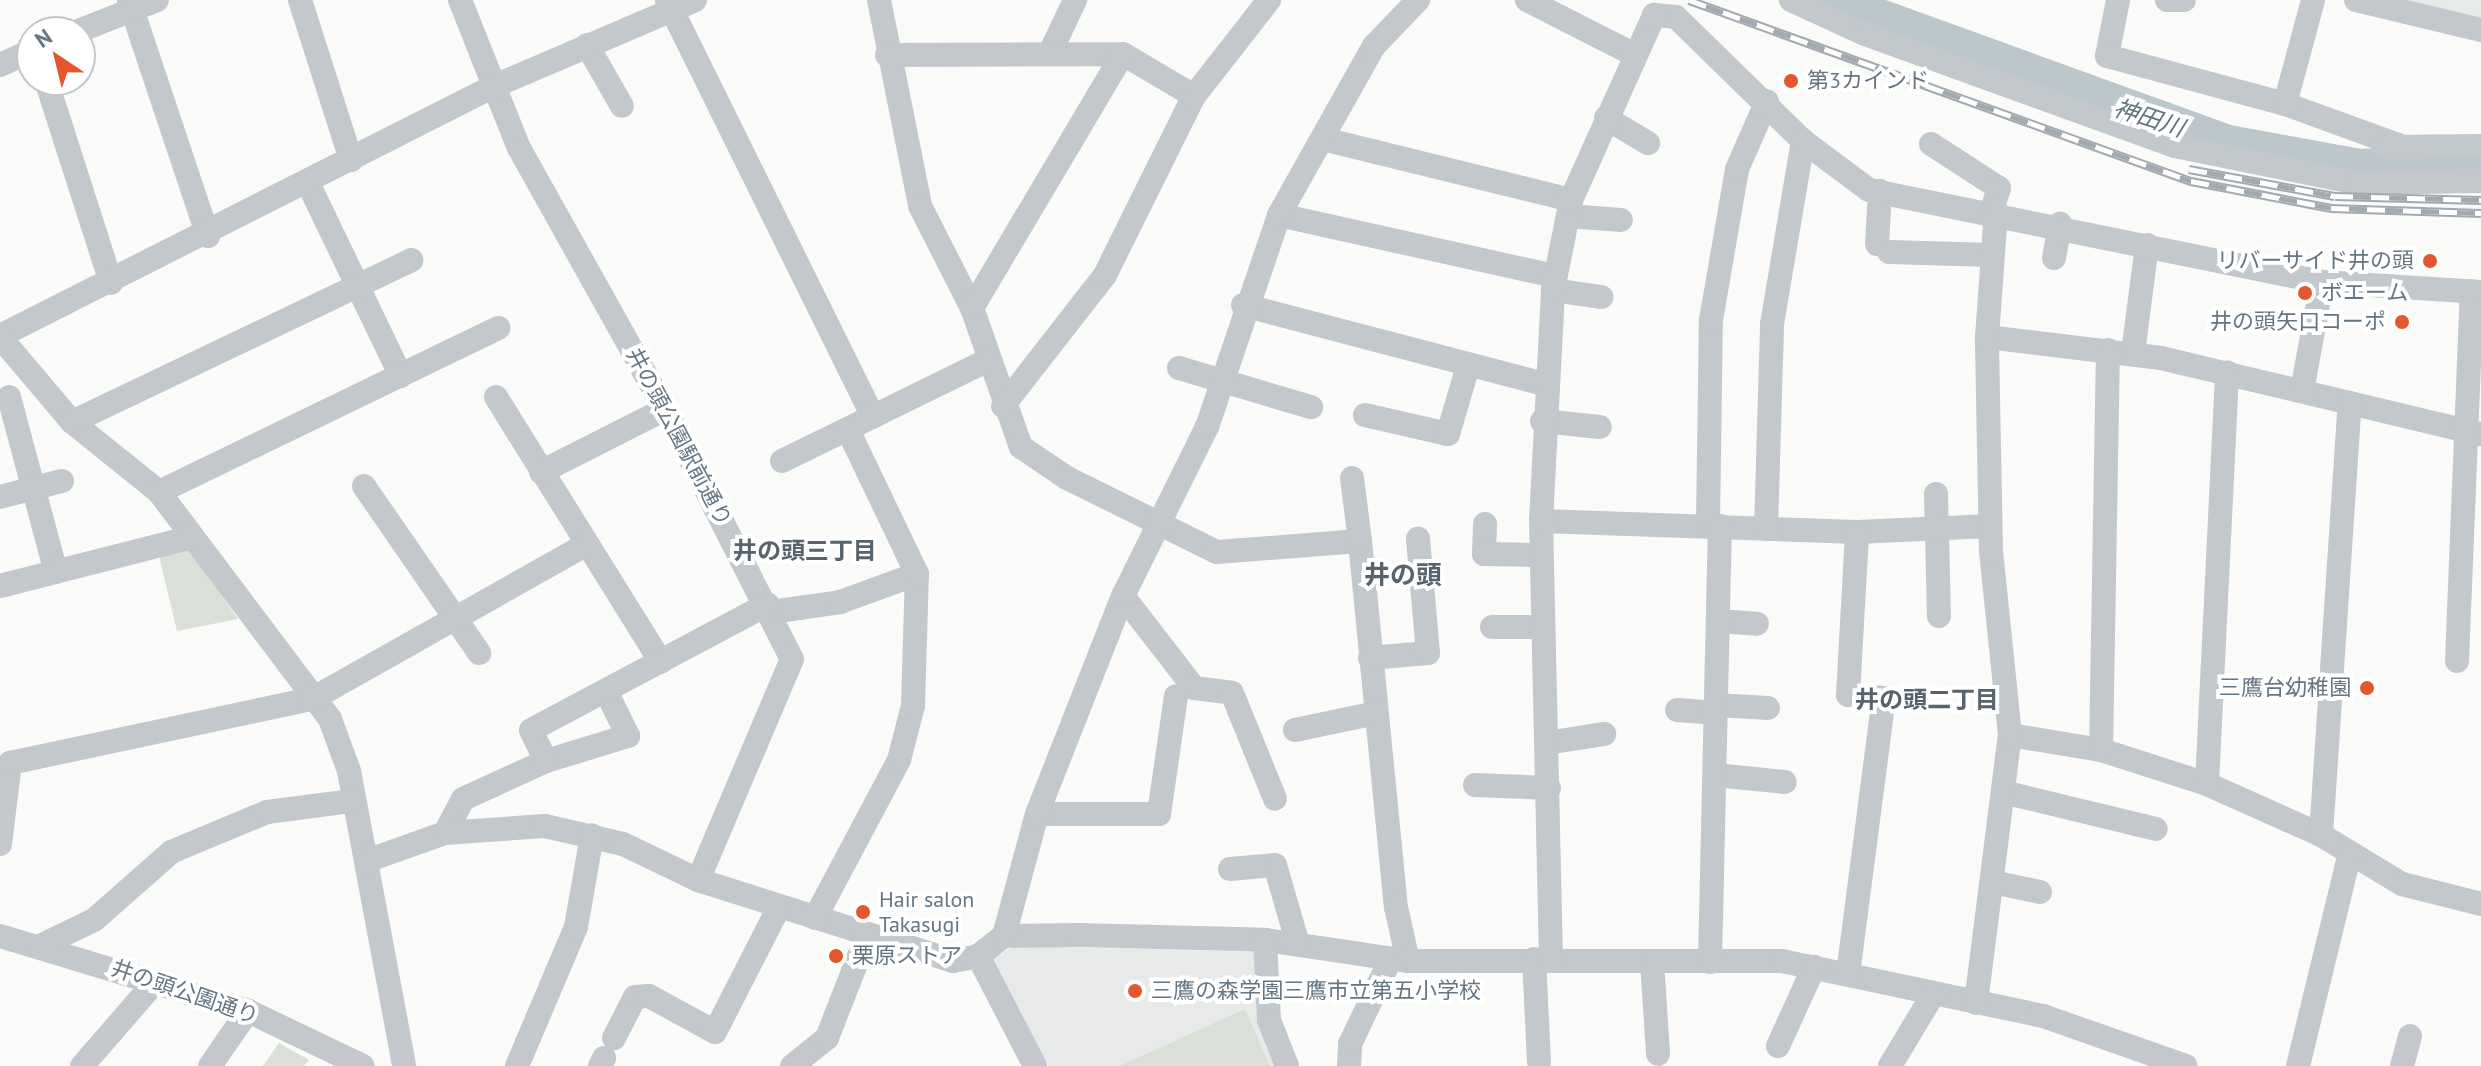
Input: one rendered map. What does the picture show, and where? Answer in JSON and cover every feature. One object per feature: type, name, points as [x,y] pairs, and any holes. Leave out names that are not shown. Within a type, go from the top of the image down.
[{"type":"street","points":[[96,22],[131,4],[157,0]]},
{"type":"street","points":[[300,0],[351,160]]},
{"type":"street","name":"井の頭公園駅前通り","points":[[460,0],[490,88],[665,409],[770,608],[792,659],[789,679],[698,880]]},
{"type":"street","points":[[404,1066],[366,861],[330,719],[189,538],[159,492],[72,422],[0,337],[208,236],[490,88],[668,5],[695,0]]},
{"type":"street","points":[[879,0],[887,55],[920,206],[972,308],[1003,406],[1021,447],[1042,463],[1156,524],[1217,552],[1360,541]]},
{"type":"street","points":[[1050,53],[1075,0]]},
{"type":"street","points":[[1003,406],[1105,275],[1194,96],[1269,0]]},
{"type":"street","points":[[366,861],[445,833],[519,826],[592,835],[698,880],[866,938],[953,961],[978,956],[1004,936],[1037,814],[1123,596],[1156,524],[1207,427],[1216,385],[1243,305],[1279,215],[1374,46],[1418,0]]},
{"type":"street","points":[[1527,0],[1633,54]]},
{"type":"street","points":[[1791,0],[1880,40],[2175,146],[2357,183],[2481,181]]},
{"type":"street","points":[[2118,0],[2107,56],[2285,104],[2398,145]]},
{"type":"street","points":[[2167,0],[2184,0]]},
{"type":"street","points":[[2285,104],[2313,0]]},
{"type":"street","points":[[2356,0],[2481,30]]},
{"type":"street","points":[[131,4],[208,236]]},
{"type":"street","points":[[668,5],[873,417]]},
{"type":"street","points":[[1539,1062],[1549,788],[1542,627],[1542,421],[1554,283],[1570,208],[1633,54],[1654,15],[1676,17],[1767,101],[1803,141],[1850,180],[1880,191],[1994,210],[2322,282],[2476,292],[2474,433],[2457,661]]},
{"type":"street","points":[[587,45],[622,106]]},
{"type":"street","points":[[887,55],[1123,54],[1194,96]]},
{"type":"street","points":[[972,308],[1123,54]]},
{"type":"street","points":[[51,96],[111,283]]},
{"type":"street","points":[[1710,962],[1718,621],[1714,525],[1712,259],[1737,169],[1767,101]]},
{"type":"street","points":[[1606,118],[1648,143]]},
{"type":"street","points":[[1323,139],[1621,220]]},
{"type":"street","points":[[1766,529],[1772,324],[1803,141]]},
{"type":"street","points":[[1931,144],[1999,188],[1994,210],[1987,337],[1990,526],[2010,735],[1976,1003]]},
{"type":"street","points":[[2361,149],[2398,145],[2481,146]]},
{"type":"street","points":[[308,183],[401,376]]},
{"type":"street","points":[[1880,191],[1883,248],[1992,255]]},
{"type":"street","points":[[1279,215],[1601,297]]},
{"type":"street","points":[[2054,258],[2060,224]]},
{"type":"street","points":[[2133,353],[2147,245]]},
{"type":"street","points":[[72,422],[411,260]]},
{"type":"street","points":[[2302,391],[2322,282]]},
{"type":"street","points":[[1243,305],[1545,384]]},
{"type":"street","points":[[159,492],[498,328]]},
{"type":"street","points":[[1987,337],[2133,353],[2227,372],[2474,433]]},
{"type":"street","points":[[2101,750],[2108,350]]},
{"type":"street","points":[[782,461],[988,360]]},
{"type":"street","points":[[1365,415],[1448,434],[1468,366]]},
{"type":"street","points":[[1179,368],[1216,385],[1311,407]]},
{"type":"street","points":[[2207,784],[2227,372]]},
{"type":"street","points":[[43,388],[5,399],[56,572]]},
{"type":"street","points":[[496,397],[661,662]]},
{"type":"street","points":[[2321,835],[2350,403]]},
{"type":"street","points":[[541,472],[665,409]]},
{"type":"street","points":[[1542,421],[1600,427]]},
{"type":"street","points":[[815,918],[899,760],[913,706],[917,574],[848,430]]},
{"type":"street","points":[[1349,1066],[1350,1044],[1399,961],[1352,478]]},
{"type":"street","points":[[0,497],[62,481]]},
{"type":"street","points":[[364,486],[479,653]]},
{"type":"street","points":[[1936,494],[1934,529],[1939,616]]},
{"type":"street","points":[[1541,521],[1857,532],[1990,526]]},
{"type":"street","points":[[1485,524],[1484,554],[1541,555]]},
{"type":"street","points":[[1848,974],[1884,698],[1848,695],[1857,532]]},
{"type":"street","points":[[0,586],[189,538]]},
{"type":"street","points":[[1370,658],[1428,653],[1418,538]]},
{"type":"street","points":[[0,844],[10,763],[312,699],[587,544]]},
{"type":"street","points":[[546,761],[531,730],[608,695],[661,662],[770,608],[840,602],[917,574]]},
{"type":"street","points":[[1123,596],[1194,688],[1232,693],[1275,799]]},
{"type":"street","points":[[1718,621],[1757,624]]},
{"type":"street","points":[[1492,627],[1542,627]]},
{"type":"street","points":[[445,833],[463,799],[546,761],[628,736],[608,695]]},
{"type":"street","points":[[1037,814],[1159,814],[1176,696]]},
{"type":"street","points":[[1677,710],[1768,708]]},
{"type":"street","points":[[1295,730],[1376,713]]},
{"type":"street","points":[[1547,743],[1604,734]]},
{"type":"street","points":[[2010,735],[2101,750],[2207,784],[2321,835],[2402,884],[2481,904]]},
{"type":"street","points":[[1715,775],[1785,782]]},
{"type":"street","points":[[1475,785],[1549,788]]},
{"type":"street","points":[[2003,792],[2156,829]]},
{"type":"street","points":[[42,945],[94,920],[171,852],[267,812],[352,801]]},
{"type":"street","points":[[517,1066],[576,927],[592,835]]},
{"type":"street","points":[[2298,1066],[2350,853]]},
{"type":"street","points":[[1230,869],[1275,865],[1298,944]]},
{"type":"street","points":[[1992,882],[2040,892]]},
{"type":"street","points":[[606,1054],[635,997],[649,996],[715,1032],[779,907]]},
{"type":"street","name":"井の頭公園通り","points":[[0,936],[42,945],[248,1011],[335,1060],[363,1066]]},
{"type":"street","points":[[1004,936],[1265,940],[1399,961],[1652,961],[1814,967],[1932,996],[2043,1016],[2186,1066]]},
{"type":"street","points":[[792,1066],[827,1038],[866,938]]},
{"type":"street","points":[[1265,940],[1269,1020],[1287,1066]]},
{"type":"street","points":[[978,956],[1035,1066]]},
{"type":"street","points":[[1652,961],[1658,1054]]},
{"type":"street","points":[[1778,1046],[1814,967]]},
{"type":"street","points":[[82,1066],[155,982]]},
{"type":"street","points":[[1890,1066],[1932,996]]},
{"type":"street","points":[[210,1066],[248,1011]]},
{"type":"street","points":[[2402,1066],[2410,1036]]},
{"type":"shaded area","points":[[2392,0],[2481,0],[2481,19]]},
{"type":"shaded area","points":[[187,545],[238,619],[177,631],[158,552]]},
{"type":"shaded area","name":"三鷹の森学園三鷹市立第五小学校","points":[[1015,946],[1262,952],[1279,1066],[1049,1066],[991,959]]},
{"type":"shaded area","points":[[1245,1009],[1270,1066],[1120,1066]]},
{"type":"shaded area","points":[[279,1043],[309,1060],[304,1066],[263,1066]]},
{"type":"waterway","name":"神田川","points":[[1833,0],[2228,143],[2360,167],[2481,162]]},
{"type":"railway","points":[[1689,0],[2191,181],[2331,208],[2481,213]]},
{"type":"railway","points":[[2189,169],[2335,196],[2481,200]]},
{"type":"place","name":"第3カインド","points":[[1791,81]]},
{"type":"place","name":"リバーサイド井の頭","points":[[2430,261]]},
{"type":"place","name":"ボエーム","points":[[2305,293]]},
{"type":"place","name":"井の頭矢口コーポ","points":[[2402,322]]},
{"type":"place","name":"三鷹台幼稚園","points":[[2367,688]]},
{"type":"place","name":"Hair salon Takasugi","points":[[863,912]]},
{"type":"place","name":"栗原ストア","points":[[836,956]]},
{"type":"place","name":"三鷹の森学園三鷹市立第五小学校","points":[[1135,991]]},
{"type":"district","name":"井の頭三丁目","points":[[805,551]]},
{"type":"district","name":"井の頭","points":[[1403,575]]},
{"type":"district","name":"井の頭二丁目","points":[[1927,700]]}]
